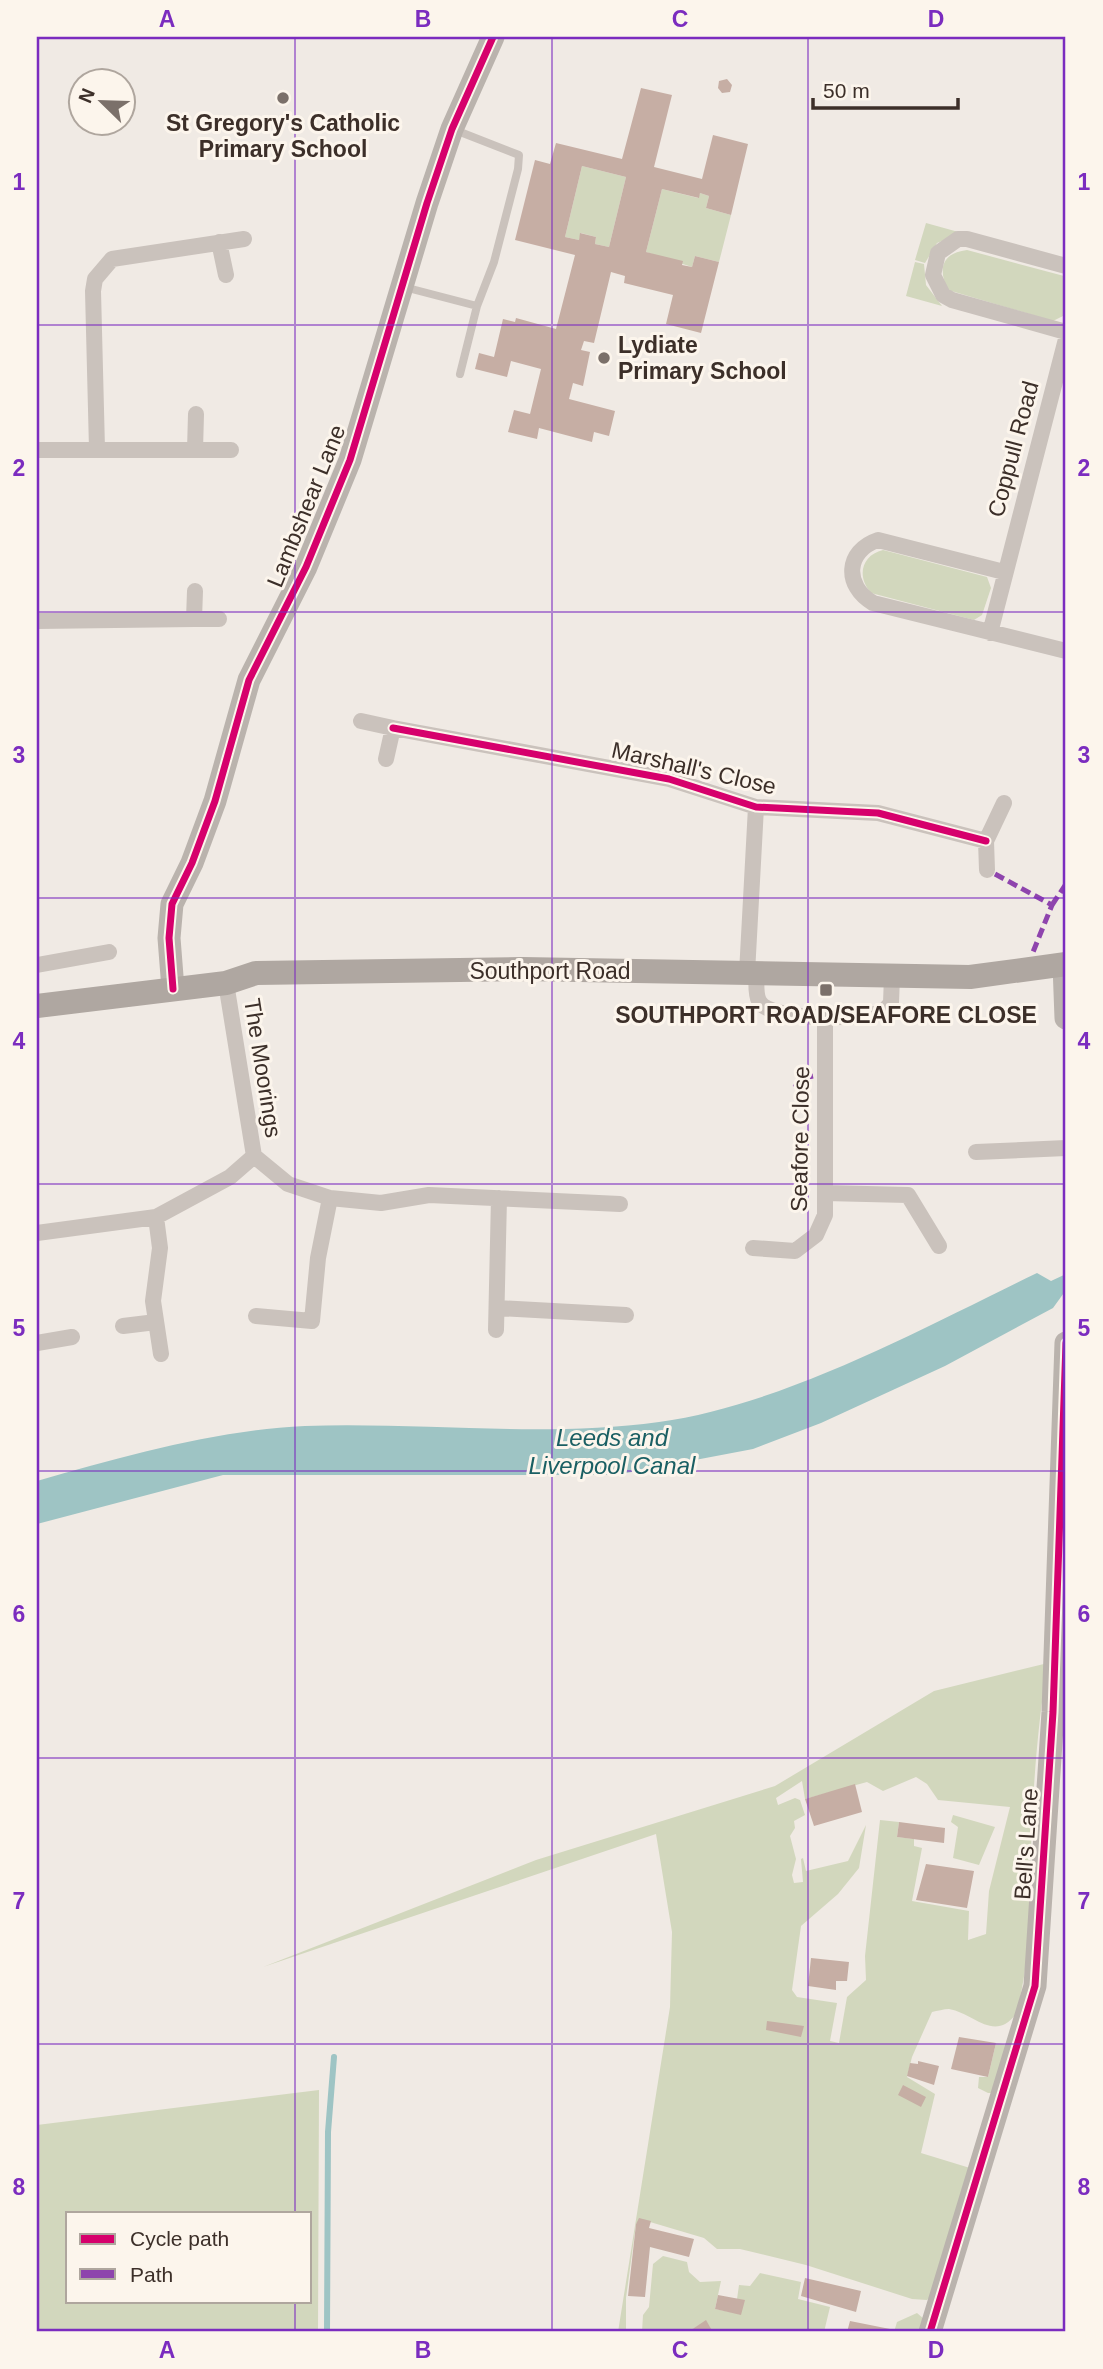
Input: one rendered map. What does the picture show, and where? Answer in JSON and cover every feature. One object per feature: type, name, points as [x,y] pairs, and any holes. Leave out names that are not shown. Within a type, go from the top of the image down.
[{"type":"main road","name":"Southport Road","points":[[37,1006],[226,983],[256,973],[522,969],[970,977],[1065,965]]},
{"type":"street","name":"Lambshear Lane","points":[[173,989],[169,938],[172,904],[192,863],[215,801],[249,680],[306,567],[350,460],[400,285],[452,129],[493,37]]},
{"type":"street","points":[[97,449],[93,291],[95,279],[102,268],[111,259],[244,239]]},
{"type":"street","points":[[1066,266],[968,239],[958,239],[938,253],[933,275],[943,295],[952,300],[1066,332]]},
{"type":"street","points":[[219,242],[226,275]]},
{"type":"street","name":"Coppull Road","points":[[989,633],[1066,339]]},
{"type":"street","points":[[195,450],[196,415]]},
{"type":"street","points":[[37,450],[231,450]]},
{"type":"street","points":[[1004,572],[887,540],[878,540],[862,548],[852,564],[853,583],[873,603],[1066,651]]},
{"type":"street","points":[[194,619],[195,591]]},
{"type":"street","points":[[37,621],[219,619]]},
{"type":"street","name":"Marshall's Close","points":[[361,721],[669,779],[756,807],[878,813],[986,841]]},
{"type":"street","points":[[386,759],[393,729]]},
{"type":"street","points":[[987,870],[986,841],[1004,803]]},
{"type":"street","name":"Marshall's Close","points":[[752,973],[756,807]]},
{"type":"street","points":[[37,965],[109,952]]},
{"type":"street","points":[[1065,965],[1066,1018]]},
{"type":"street","points":[[752,973],[758,1000],[762,1005],[777,1012],[825,1018],[883,1012],[891,1003],[892,975]]},
{"type":"street","name":"The Moorings","points":[[226,983],[254,1156],[288,1184],[330,1198],[381,1203],[429,1195],[621,1204]]},
{"type":"street","name":"Seafore Close","points":[[753,1248],[795,1251],[816,1235],[825,1215],[825,1018]]},
{"type":"street","points":[[976,1152],[1066,1148]]},
{"type":"street","points":[[37,1233],[156,1217],[230,1177],[254,1156]]},
{"type":"street","points":[[825,1193],[908,1195],[939,1246]]},
{"type":"street","points":[[256,1316],[312,1321],[318,1258],[330,1198]]},
{"type":"street","points":[[496,1330],[499,1198]]},
{"type":"street","points":[[156,1217],[160,1248],[153,1301],[160,1354]]},
{"type":"street","points":[[497,1308],[626,1315]]},
{"type":"street","points":[[123,1326],[156,1322]]},
{"type":"street","points":[[37,1343],[72,1337]]},
{"type":"street","name":"Bell's Lane","points":[[930,2332],[1035,1986],[1052,1738],[1066,1343]]},
{"type":"lane","points":[[452,129],[519,155],[518,169],[497,250],[477,306],[460,374]]},
{"type":"lane","points":[[400,285],[477,306]]},
{"type":"green space","points":[[582,166],[626,177],[609,247],[595,244],[596,237],[581,233],[579,240],[565,237]]},
{"type":"green space","points":[[662,189],[698,198],[700,193],[709,196],[706,208],[731,215],[719,262],[695,256],[692,267],[646,252]]},
{"type":"green space","points":[[926,223],[962,233],[937,243],[925,263],[915,260]]},
{"type":"green space","points":[[967,250],[1064,276],[1066,302],[1063,316],[1053,321],[948,290],[943,276],[944,264],[952,255]]},
{"type":"green space","points":[[915,262],[924,264],[926,285],[942,306],[906,296]]},
{"type":"green space","points":[[883,550],[987,577],[991,588],[982,615],[974,620],[871,593],[864,580],[864,567],[870,556]]},
{"type":"green space","points":[[1048,1663],[1034,1779],[1026,1966],[1016,2014],[1000,2026],[992,2026],[949,2009],[932,2012],[912,2057],[907,2077],[935,2094],[921,2153],[970,2168],[932,2295],[927,2300],[912,2299],[806,2265],[740,2249],[717,2249],[704,2238],[640,2219],[636,2224],[626,2298],[626,2332],[618,2332],[670,2007],[672,1932],[656,1834],[263,1967],[536,1860],[775,1786],[934,1691]],"holes":[[[916,1777],[927,1784],[938,1800],[1010,1807],[989,1891],[986,1934],[968,1940],[969,1911],[912,1901],[922,1848],[914,1846],[914,1839],[897,1837],[899,1822],[880,1820],[865,1956],[866,1980],[847,1997],[839,2043],[830,2041],[837,2003],[797,1997],[792,1990],[801,1926],[838,1894],[859,1868],[866,1825],[848,1861],[806,1871],[803,1858],[803,1882],[794,1883],[792,1875],[796,1859],[790,1836],[795,1828],[794,1821],[805,1815],[800,1800],[795,1798],[778,1805],[776,1798],[802,1781],[805,1799],[867,1782],[883,1791]]]},
{"type":"green space","points":[[953,1815],[995,1827],[979,1865],[953,1858],[958,1827],[951,1822]]},
{"type":"green space","points":[[996,2043],[1009,2045],[993,2093],[988,2093],[978,2088],[979,2077],[988,2077]]},
{"type":"green space","points":[[319,2090],[318,2332],[37,2332],[37,2125]]},
{"type":"green space","points":[[663,2256],[687,2262],[689,2272],[700,2282],[721,2281],[715,2309],[741,2314],[737,2299],[739,2285],[750,2286],[760,2273],[801,2282],[798,2299],[830,2307],[824,2332],[713,2332],[706,2321],[688,2332],[642,2332],[643,2315],[649,2307],[653,2264]]},
{"type":"green space","points":[[917,2313],[924,2319],[921,2332],[894,2332],[897,2322]]},
{"type":"water","name":"Leeds and Liverpool Canal","points":[[1037,1273],[1051,1281],[1066,1274],[1066,1290],[1053,1308],[945,1366],[821,1423],[753,1449],[616,1475],[223,1475],[37,1524],[37,1481],[136,1454],[237,1433],[271,1428],[350,1425],[571,1429],[659,1422],[707,1413],[804,1382],[852,1362]]},
{"type":"building","points":[[727,79],[732,85],[730,92],[722,93],[718,88],[719,81]]},
{"type":"building","points":[[641,88],[672,95],[654,167],[702,179],[713,135],[748,144],[731,215],[706,208],[709,196],[700,193],[699,198],[662,189],[646,252],[683,261],[682,265],[692,267],[695,256],[719,262],[701,333],[666,324],[673,295],[624,283],[625,276],[611,272],[594,343],[584,341],[581,350],[590,352],[583,386],[573,383],[569,399],[615,411],[609,436],[594,432],[592,442],[539,428],[537,439],[508,432],[514,410],[530,414],[541,369],[511,361],[507,377],[475,369],[479,353],[494,357],[503,319],[515,322],[516,318],[556,329],[575,255],[515,240],[535,160],[550,164],[556,143],[622,159]],"holes":[[[582,166],[626,177],[609,247],[595,244],[596,237],[580,233],[579,240],[565,237]]]},
{"type":"building","points":[[855,1784],[862,1812],[814,1826],[805,1799]]},
{"type":"building","points":[[899,1822],[945,1828],[944,1843],[897,1837]]},
{"type":"building","points":[[926,1864],[974,1871],[967,1908],[916,1900]]},
{"type":"building","points":[[811,1958],[849,1962],[847,1981],[836,1981],[836,1990],[808,1986]]},
{"type":"building","points":[[767,2021],[804,2026],[801,2037],[766,2030]]},
{"type":"building","points":[[959,2037],[996,2043],[988,2077],[951,2069]]},
{"type":"building","points":[[918,2061],[939,2066],[934,2085],[907,2076],[910,2063],[918,2064]]},
{"type":"building","points":[[903,2085],[926,2097],[921,2107],[898,2095]]},
{"type":"building","points":[[639,2218],[651,2221],[649,2228],[694,2239],[689,2257],[650,2247],[645,2297],[628,2296],[636,2224]]},
{"type":"building","points":[[805,2278],[861,2291],[856,2312],[801,2296]]},
{"type":"building","points":[[718,2295],[745,2300],[741,2315],[715,2309]]},
{"type":"building","points":[[706,2320],[713,2332],[688,2332]]},
{"type":"building","points":[[850,2321],[890,2329],[889,2332],[847,2332]]},
{"type":"waterway","points":[[327,2332],[328,2132],[334,2057]]},
{"type":"marked path","points":[[995,874],[1052,905],[1033,952]]},
{"type":"marked path","points":[[1052,905],[1066,884]]},
{"type":"marked path","points":[[795,1087],[799,1079],[813,1076]]},
{"type":"cycle path","points":[[173,989],[169,938],[172,904],[192,863],[215,801],[249,680],[306,567],[350,460],[452,129],[493,37]]},
{"type":"cycle path","points":[[393,728],[669,779],[756,807],[878,813],[986,841]]},
{"type":"cycle path","points":[[930,2332],[1035,1986],[1053,1712],[1066,1343]]},
{"type":"place","name":"St Gregory's Catholic Primary School","points":[[283,98]]},
{"type":"place","name":"Lydiate Primary School","points":[[604,358]]},
{"type":"place","name":"SOUTHPORT ROAD/SEAFORE CLOSE","points":[[826,990]]}]
